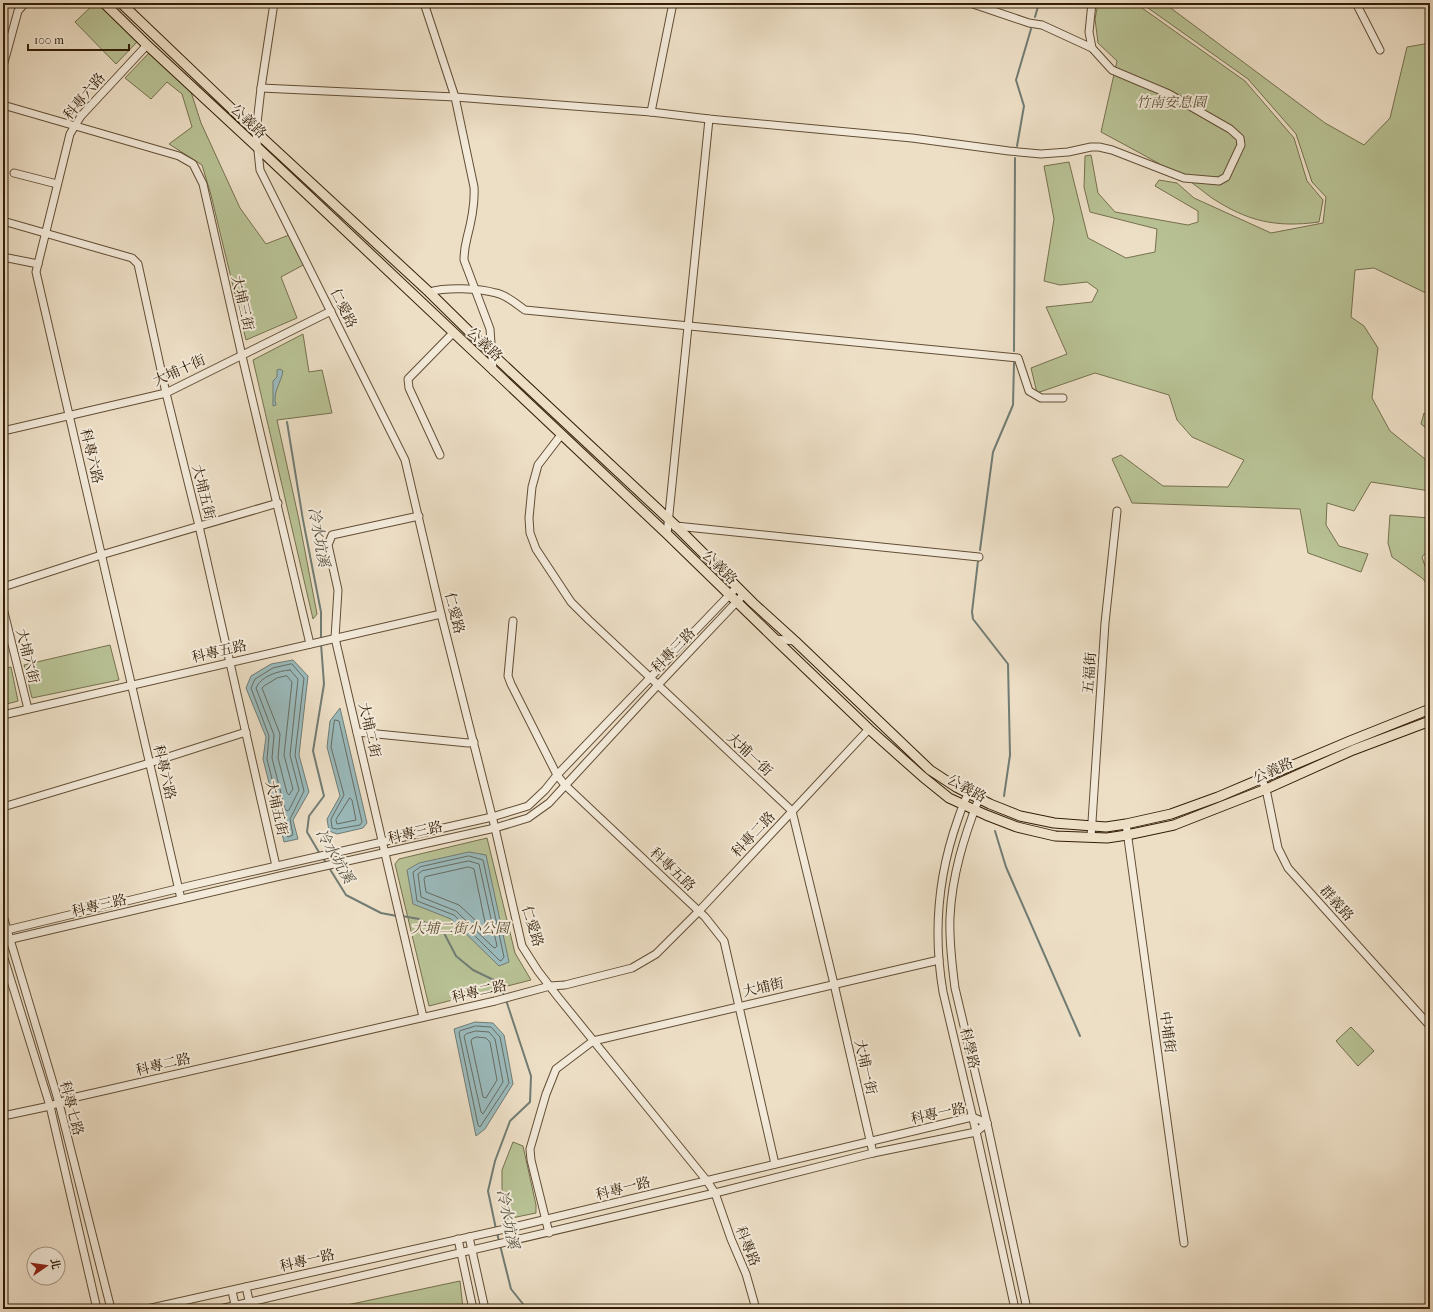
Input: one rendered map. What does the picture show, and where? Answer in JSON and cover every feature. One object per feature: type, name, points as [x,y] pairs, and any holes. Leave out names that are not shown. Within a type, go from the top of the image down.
[{"type":"main road","name":"公義路","points":[[104,3],[667,534],[869,729],[949,798],[1017,827],[1055,836],[1107,838],[1127,835],[1174,825],[1266,789],[1353,750],[1430,721]]},
{"type":"main road","name":"公義路","points":[[121,3],[256,132],[429,292],[491,353],[669,519],[744,594],[930,770],[968,794],[1020,816],[1054,823],[1106,827],[1126,824],[1171,814],[1218,797],[1430,709]]},
{"type":"street","points":[[3,66],[18,11],[25,3]]},
{"type":"street","name":"仁愛路","points":[[274,3],[256,132],[260,170],[405,460],[441,614],[495,828],[522,946],[538,971],[558,997],[707,1181],[715,1193]]},
{"type":"street","points":[[424,3],[455,97],[474,187],[475,198],[464,250],[464,260],[474,290],[490,329],[493,371]]},
{"type":"street","points":[[261,88],[455,97],[650,112],[912,138],[1041,154],[1068,152],[1091,147],[1099,147],[1112,150],[1184,178],[1219,181],[1226,177],[1241,145],[1240,138],[1230,129],[1169,94],[1112,70],[1092,48],[1042,25],[970,3]]},
{"type":"street","points":[[1092,3],[1089,32],[1092,48]]},
{"type":"street","points":[[1356,3],[1380,50]]},
{"type":"street","points":[[650,112],[671,4]]},
{"type":"street","name":"科專六路","points":[[147,45],[81,116],[70,134],[36,272],[150,763],[180,899]]},
{"type":"street","name":"大埔三街","points":[[3,105],[174,154],[193,164],[203,184],[242,356],[313,643]]},
{"type":"street","points":[[667,534],[709,119]]},
{"type":"street","points":[[14,173],[57,184]]},
{"type":"street","name":"大埔五街","points":[[3,221],[132,258],[138,264],[166,393],[199,526],[276,866]]},
{"type":"street","points":[[3,257],[38,264]]},
{"type":"street","points":[[429,292],[437,290],[474,290],[496,293],[525,310],[1018,358],[1029,391],[1041,398],[1063,398]]},
{"type":"street","name":"大埔十街","points":[[3,431],[166,393],[331,310]]},
{"type":"street","points":[[440,456],[409,388],[408,379],[453,333]]},
{"type":"street","name":"大埔一街","points":[[561,435],[538,465],[532,487],[529,518],[530,533],[536,550],[571,602],[657,686],[792,811],[873,1153]]},
{"type":"street","points":[[3,587],[101,555],[278,503]]},
{"type":"street","name":"五福街","points":[[1091,837],[1105,623],[1117,511]]},
{"type":"street","name":"大埔二街","points":[[419,516],[332,535],[328,545],[338,590],[333,639],[357,732],[424,1017]]},
{"type":"street","points":[[667,534],[676,526],[979,557]]},
{"type":"street","name":"科專三路","points":[[5,930],[383,841],[492,817],[528,806],[545,790],[737,587]]},
{"type":"street","name":"科專三路","points":[[6,940],[495,828],[528,818],[549,803],[744,594]]},
{"type":"street","name":"大埔六街","points":[[3,608],[28,709]]},
{"type":"street","name":"科專五路","points":[[3,715],[441,614]]},
{"type":"street","name":"科專五路","points":[[513,621],[508,676],[510,684],[558,775],[565,785],[699,911],[724,941],[775,1164]]},
{"type":"street","points":[[775,639],[795,641]]},
{"type":"street","name":"科專二路","points":[[3,1116],[50,1106],[72,1098],[495,1001],[550,986],[565,986],[632,968],[656,954],[699,911],[869,729]]},
{"type":"street","points":[[3,807],[150,763],[246,732]]},
{"type":"street","points":[[357,732],[468,743],[474,742]]},
{"type":"street","name":"群義路","points":[[1261,778],[1266,789],[1278,848],[1288,868],[1430,1026]]},
{"type":"street","name":"科學路","points":[[968,794],[963,803],[953,831],[944,868],[940,896],[938,932],[939,960],[943,992],[1015,1309]]},
{"type":"street","name":"科學路","points":[[979,798],[968,824],[954,876],[950,919],[950,939],[955,988],[987,1123],[1027,1309]]},
{"type":"street","name":"中埔街","points":[[1126,824],[1184,1243]]},
{"type":"street","name":"科專七路","points":[[3,916],[6,940],[59,1103],[111,1309]]},
{"type":"street","name":"科專七路","points":[[3,955],[50,1106],[96,1309]]},
{"type":"street","name":"大埔街","points":[[593,1041],[939,960]]},
{"type":"street","points":[[549,1233],[531,1160],[530,1149],[546,1094],[556,1069],[593,1041]]},
{"type":"street","name":"科專一路","points":[[148,1309],[546,1220],[972,1117],[987,1123],[976,1132],[873,1153],[251,1306],[220,1309]]},
{"type":"street","name":"科專路","points":[[715,1193],[731,1239],[746,1274],[756,1309]]},
{"type":"street","points":[[469,1237],[484,1309]]},
{"type":"street","points":[[458,1239],[473,1309]]},
{"type":"street","points":[[1006,1269],[1017,1266]]},
{"type":"street","points":[[246,1287],[251,1306]]},
{"type":"street","points":[[232,1291],[235,1308]]},
{"type":"green space","points":[[95,3],[99,3],[137,42],[116,64],[75,22]]},
{"type":"green space","name":"竹南安息園","points":[[1098,3],[1135,3],[1245,81],[1294,138],[1307,181],[1323,200],[1319,222],[1303,224],[1275,223],[1262,221],[1237,212],[1212,198],[1188,180],[1101,132],[1117,61],[1098,43],[1095,19]]},
{"type":"green space","points":[[1141,3],[1164,3],[1325,123],[1364,145],[1390,118],[1407,47],[1430,43],[1430,295],[1374,268],[1355,270],[1351,317],[1364,326],[1378,348],[1372,398],[1390,431],[1430,463],[1430,491],[1371,482],[1354,511],[1327,503],[1326,525],[1339,546],[1368,554],[1361,572],[1308,553],[1300,509],[1132,503],[1112,459],[1121,455],[1163,486],[1228,487],[1244,460],[1192,437],[1177,420],[1169,395],[1095,373],[1037,393],[1031,368],[1067,354],[1046,307],[1092,302],[1098,290],[1087,282],[1060,285],[1044,281],[1054,219],[1044,166],[1069,162],[1088,238],[1126,258],[1155,252],[1157,229],[1090,212],[1084,187],[1085,156],[1091,155],[1098,193],[1115,212],[1188,225],[1198,222],[1198,211],[1155,186],[1159,180],[1177,183],[1194,198],[1271,233],[1323,223],[1326,197],[1312,182],[1296,134],[1248,79]]},
{"type":"green space","points":[[149,53],[191,92],[201,123],[240,208],[266,244],[289,235],[305,264],[281,277],[297,318],[246,340],[211,195],[202,165],[169,144],[192,127],[182,94],[167,82],[151,99],[125,78]]},
{"type":"green space","points":[[303,334],[309,372],[322,370],[332,413],[277,420],[299,520],[317,614],[313,619],[253,360]]},
{"type":"green space","points":[[1424,413],[1430,418],[1430,431],[1421,424]]},
{"type":"green space","points":[[1390,515],[1430,518],[1430,548],[1422,557],[1425,566],[1430,568],[1430,587],[1422,578],[1392,557],[1388,543]]},
{"type":"green space","points":[[110,645],[119,680],[32,698],[24,665]]},
{"type":"green space","points":[[11,667],[18,701],[3,705],[3,669]]},
{"type":"green space","name":"大埔二街小公園","points":[[487,838],[515,953],[531,980],[429,1006],[395,864],[399,859]]},
{"type":"green space","points":[[1351,1027],[1374,1051],[1358,1066],[1336,1041]]},
{"type":"green space","points":[[513,1142],[523,1146],[536,1205],[536,1213],[507,1219],[502,1198],[502,1170]]},
{"type":"green space","points":[[460,1281],[463,1309],[328,1309]]},
{"type":"water","points":[[280,369],[283,371],[275,396],[276,405],[273,406],[273,381],[277,377],[277,370]]},
{"type":"water","points":[[293,660],[308,676],[299,755],[309,792],[293,820],[298,839],[284,842],[263,759],[266,737],[246,688],[251,676],[271,664]]},
{"type":"water","points":[[340,708],[367,823],[363,828],[337,834],[329,831],[327,819],[340,796],[327,747],[330,721]]},
{"type":"water","points":[[469,852],[486,855],[509,962],[499,966],[451,919],[413,904],[407,870],[419,863]]},
{"type":"water","points":[[475,1022],[493,1023],[504,1035],[513,1084],[485,1129],[476,1136],[454,1029]]},
{"type":"waterway","points":[[1035,17],[1039,3]]},
{"type":"waterway","points":[[1017,146],[1024,106],[1016,80],[1031,29]]},
{"type":"waterway","points":[[1014,351],[1015,158]]},
{"type":"waterway","points":[[980,550],[993,452],[1013,405],[1014,363]]},
{"type":"waterway","name":"冷水坑溪","points":[[287,422],[303,520],[321,612],[321,640]]},
{"type":"waterway","points":[[978,561],[972,612],[973,619],[1008,664],[1010,755],[1004,796]]},
{"type":"waterway","name":"冷水坑溪","points":[[320,854],[307,832],[309,816],[324,796],[313,751],[324,684],[321,644]]},
{"type":"waterway","points":[[995,831],[1006,867],[1080,1036]]},
{"type":"waterway","name":"冷水坑溪","points":[[323,858],[346,895],[381,913],[397,916]]},
{"type":"waterway","name":"冷水坑溪","points":[[402,916],[419,919],[444,933],[456,956],[473,970],[500,983],[504,996]]},
{"type":"waterway","name":"冷水坑溪","points":[[496,1229],[488,1191],[495,1161],[510,1121],[530,1102],[531,1076],[506,1000]]},
{"type":"waterway","name":"冷水坑溪","points":[[497,1233],[511,1289],[527,1309]]}]
